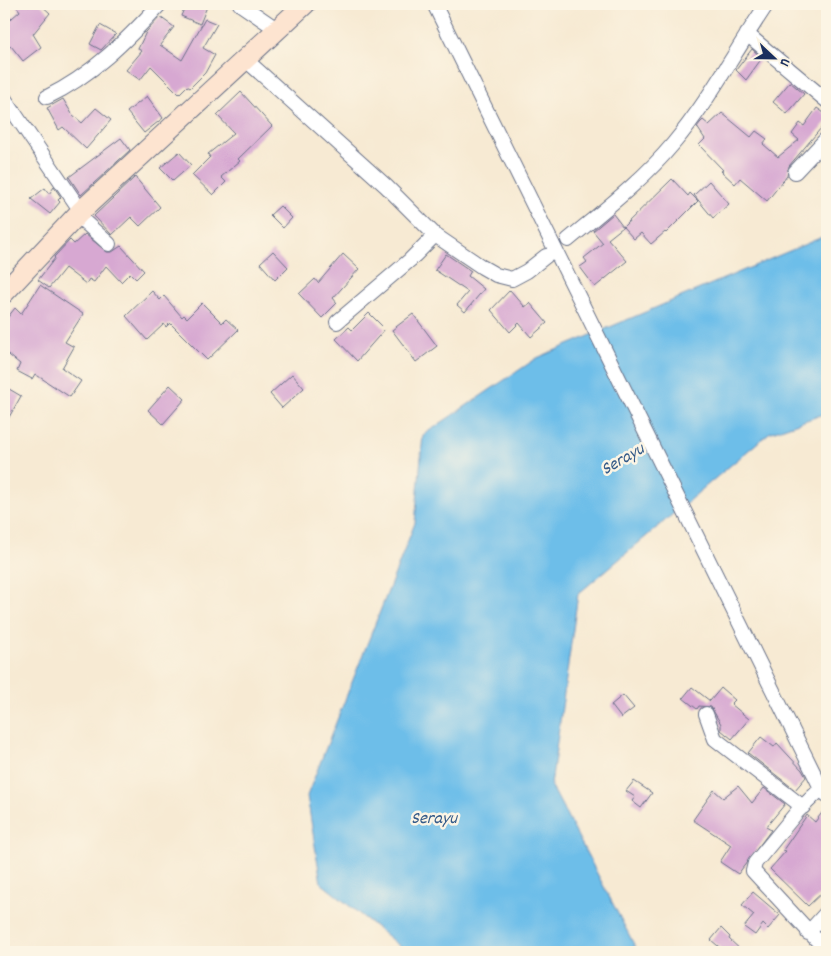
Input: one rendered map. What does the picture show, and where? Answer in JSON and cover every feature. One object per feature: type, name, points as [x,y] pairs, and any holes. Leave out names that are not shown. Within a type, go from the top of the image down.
[{"type":"main road","points":[[4,293],[79,213],[305,4]]},
{"type":"street","points":[[47,97],[70,86],[89,72],[160,4]]},
{"type":"street","points":[[240,4],[278,30]]},
{"type":"street","points":[[434,4],[709,563],[825,789],[803,807],[755,863],[753,871],[808,933],[827,951]]},
{"type":"street","points":[[568,240],[633,185],[673,145],[714,89],[767,4]]},
{"type":"street","points":[[747,34],[827,101]]},
{"type":"street","points":[[246,60],[386,186],[435,235],[482,267],[496,275],[512,279],[527,271],[546,256]]},
{"type":"street","points":[[4,98],[79,213],[110,244]]},
{"type":"street","points":[[795,172],[827,138]]},
{"type":"street","points":[[337,322],[410,260],[435,235]]},
{"type":"street","points":[[706,714],[715,739],[803,807]]},
{"type":"street","points":[[808,933],[827,912]]},
{"type":"water","name":"Serayu","points":[[827,235],[827,413],[769,433],[578,594],[551,785],[638,952],[407,952],[321,883],[307,796],[415,523],[423,435],[537,358]]},
{"type":"building","points":[[15,4],[40,4],[50,13],[33,34],[41,47],[23,61],[11,46],[4,52],[4,25],[20,11]]},
{"type":"building","points":[[186,4],[208,4],[200,24],[181,16]]},
{"type":"building","points":[[160,17],[174,27],[160,45],[182,60],[205,19],[217,24],[203,48],[215,55],[205,73],[190,88],[187,86],[179,94],[151,66],[140,80],[126,70],[142,51],[138,49],[146,32]]},
{"type":"building","points":[[100,25],[116,34],[101,50],[90,44]]},
{"type":"building","points":[[752,49],[762,58],[746,80],[736,70]]},
{"type":"building","points":[[790,82],[804,94],[787,114],[773,102]]},
{"type":"building","points":[[241,92],[272,126],[238,159],[240,161],[221,177],[226,182],[213,195],[192,175],[210,157],[208,154],[234,133],[217,115]]},
{"type":"building","points":[[147,96],[163,118],[144,133],[127,112]]},
{"type":"building","points":[[63,99],[72,114],[82,123],[96,108],[111,120],[86,149],[63,127],[59,130],[47,108]]},
{"type":"building","points":[[817,108],[827,115],[827,121],[789,166],[787,176],[767,201],[740,178],[735,184],[699,145],[705,139],[697,127],[703,120],[709,125],[722,113],[751,137],[756,131],[767,139],[763,144],[778,157],[799,140],[792,134],[800,123],[804,126]]},
{"type":"building","points":[[121,138],[130,150],[81,195],[69,177]]},
{"type":"building","points":[[179,152],[191,165],[173,181],[160,168]]},
{"type":"building","points":[[135,177],[160,207],[140,226],[131,217],[112,235],[94,216]]},
{"type":"building","points":[[672,179],[688,196],[690,193],[698,201],[666,233],[651,244],[641,233],[634,239],[623,227]]},
{"type":"building","points":[[709,181],[729,204],[713,218],[694,195]]},
{"type":"building","points":[[54,187],[61,197],[58,200],[60,202],[50,214],[31,199],[45,188],[49,194]]},
{"type":"building","points":[[280,206],[292,218],[283,228],[270,215]]},
{"type":"building","points":[[613,214],[623,227],[608,239],[627,261],[595,287],[580,267],[587,262],[584,258],[603,243],[593,231]]},
{"type":"building","points":[[85,234],[107,252],[112,252],[121,246],[144,271],[136,279],[130,273],[121,282],[106,266],[94,282],[89,279],[86,284],[65,268],[49,288],[38,280],[54,257],[70,240],[74,244]]},
{"type":"building","points":[[273,251],[288,267],[275,280],[260,263]]},
{"type":"building","points":[[343,254],[359,269],[333,298],[337,303],[322,318],[299,294],[315,279],[318,283]]},
{"type":"building","points":[[446,254],[471,271],[468,276],[484,289],[465,312],[457,305],[468,292],[435,270]]},
{"type":"building","points":[[40,285],[83,314],[65,342],[74,347],[62,368],[81,381],[70,397],[35,374],[32,379],[17,371],[20,364],[4,351],[4,322],[15,308],[21,314]]},
{"type":"building","points":[[510,290],[525,307],[530,303],[547,323],[531,337],[519,323],[510,332],[491,310]]},
{"type":"building","points":[[152,291],[160,300],[164,296],[182,317],[184,315],[187,318],[202,303],[222,323],[226,319],[238,330],[207,360],[170,323],[166,327],[164,324],[147,340],[126,316]]},
{"type":"building","points":[[369,313],[385,329],[357,361],[336,339],[349,327],[352,330]]},
{"type":"building","points":[[413,314],[437,346],[416,362],[392,330]]},
{"type":"building","points":[[292,374],[304,388],[282,408],[270,394]]},
{"type":"building","points":[[170,385],[185,399],[163,424],[148,410]]},
{"type":"building","points":[[4,386],[21,396],[4,426]]},
{"type":"building","points":[[692,687],[710,701],[721,688],[735,700],[731,704],[749,719],[732,739],[721,730],[721,724],[711,707],[699,706],[697,709],[683,698]]},
{"type":"building","points":[[623,695],[634,708],[621,718],[611,705]]},
{"type":"building","points":[[761,737],[774,747],[777,743],[802,770],[806,777],[795,790],[748,753]]},
{"type":"building","points":[[634,781],[652,793],[641,808],[632,801],[635,797],[626,791]]},
{"type":"building","points":[[738,786],[752,803],[764,788],[785,804],[766,827],[771,830],[738,874],[720,862],[731,845],[693,820],[714,790],[723,798]]},
{"type":"building","points":[[827,806],[827,888],[808,906],[770,869],[786,851],[783,850],[807,815],[815,822]]},
{"type":"building","points":[[753,892],[780,915],[768,929],[763,924],[755,935],[744,927],[754,915],[742,905]]},
{"type":"building","points":[[721,928],[730,937],[729,939],[743,952],[725,952],[711,940]]}]
